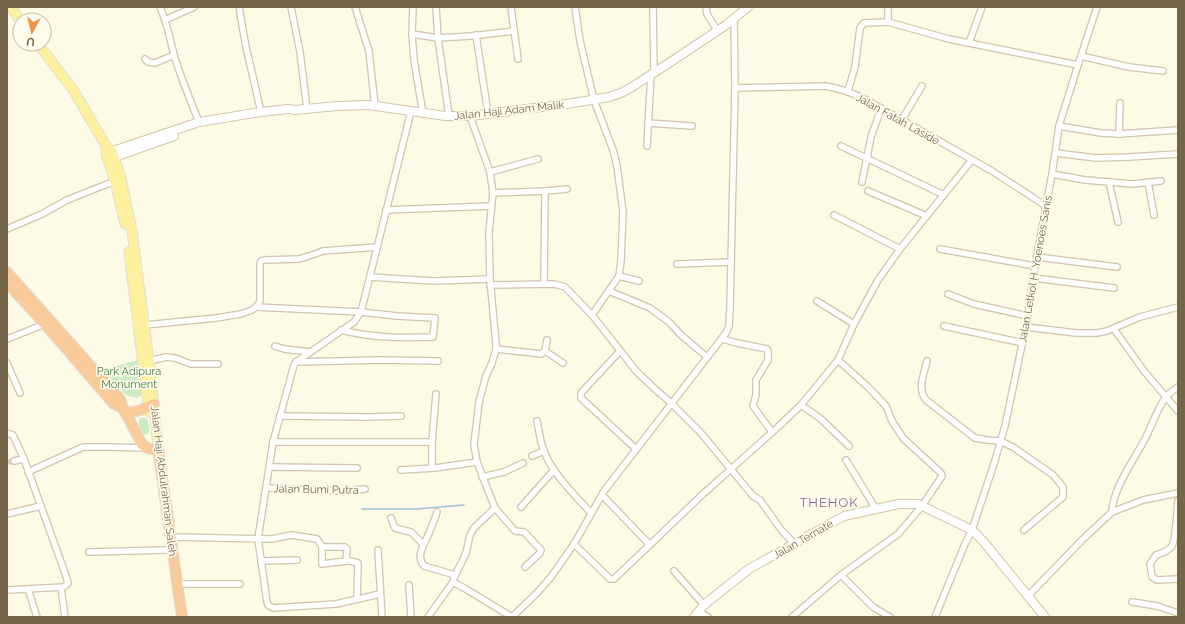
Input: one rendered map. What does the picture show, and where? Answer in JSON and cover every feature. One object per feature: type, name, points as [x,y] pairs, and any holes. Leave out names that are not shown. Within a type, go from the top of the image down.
[{"type":"highway","points":[[8,278],[45,324],[114,404],[124,410],[137,412],[151,406]]},
{"type":"highway","points":[[8,278],[116,393],[139,439],[152,449]]},
{"type":"highway","name":"Jalan Haji Abdulrahman Saleh","points":[[152,449],[170,537],[182,617]]},
{"type":"highway","name":"Jalan Haji Abdulrahman Saleh","points":[[152,449],[176,617]]},
{"type":"main road","name":"Jalan Haji Adam Malik","points":[[109,153],[199,122],[288,109],[295,110],[355,105],[375,106],[423,114],[470,116],[594,100],[621,93],[734,20],[746,8]]},
{"type":"main road","points":[[44,52],[74,91],[109,153],[230,120],[289,114],[295,110]]},
{"type":"main road","name":"Jalan Haji Abdulrahman Saleh","points":[[109,153],[126,226],[151,406]]},
{"type":"main road","name":"Jalan Haji Abdulrahman Saleh","points":[[109,153],[121,178],[130,217],[149,361],[152,449]]},
{"type":"main road","name":"Jalan Ternate","points":[[699,611],[749,569],[844,516],[899,504],[911,504],[922,506],[972,530],[983,540],[1045,617]]},
{"type":"street","points":[[160,7],[185,88],[199,122]]},
{"type":"street","points":[[165,20],[194,7]]},
{"type":"street","points":[[239,7],[246,47],[261,112]]},
{"type":"street","points":[[291,7],[300,52],[308,109]]},
{"type":"street","points":[[355,7],[368,51],[375,106]]},
{"type":"street","points":[[413,7],[412,34],[414,60],[423,114]]},
{"type":"street","points":[[436,7],[438,38],[449,116]]},
{"type":"street","points":[[511,7],[518,59]]},
{"type":"street","points":[[575,7],[580,41],[594,100],[613,150],[623,212],[619,276],[592,316]]},
{"type":"street","points":[[647,146],[653,73],[653,7]]},
{"type":"street","points":[[706,7],[707,14],[718,30]]},
{"type":"street","points":[[888,7],[888,22]]},
{"type":"street","points":[[970,42],[982,7]]},
{"type":"street","name":"Jalan Letkol H. Yoenoes Sanis","points":[[934,617],[972,530],[1005,426],[1028,316],[1035,266],[1056,153],[1059,126],[1097,7]]},
{"type":"street","points":[[453,582],[512,617],[551,577],[574,544],[602,495],[671,403],[722,339],[729,326],[735,88],[734,20]]},
{"type":"street","points":[[848,91],[855,67],[862,25],[870,23],[888,22],[949,39],[970,42],[1078,65]]},
{"type":"street","points":[[412,34],[438,38],[514,31]]},
{"type":"street","points":[[476,35],[488,114]]},
{"type":"street","points":[[145,58],[152,64],[174,55]]},
{"type":"street","points":[[1081,56],[1129,67],[1163,71]]},
{"type":"street","name":"Jalan Fatah Laside","points":[[735,88],[825,86],[848,91],[971,161],[992,171],[1046,206]]},
{"type":"street","points":[[901,121],[922,86]]},
{"type":"street","points":[[1119,134],[1120,103]]},
{"type":"street","points":[[862,182],[866,157],[881,109]]},
{"type":"street","points":[[380,594],[336,604],[273,608],[268,605],[267,602],[258,539],[274,442],[296,362],[354,322],[361,312],[411,111]]},
{"type":"street","points":[[470,116],[490,172],[493,193],[489,232],[490,282],[496,349],[478,402],[474,444],[477,462],[495,508],[515,531],[524,532],[541,550],[540,553],[525,567]]},
{"type":"street","points":[[648,123],[692,126]]},
{"type":"street","points":[[1059,126],[1101,133],[1119,134],[1178,130]]},
{"type":"street","points":[[840,146],[944,195]]},
{"type":"street","points":[[1056,153],[1096,158],[1178,154]]},
{"type":"street","points":[[490,172],[538,159]]},
{"type":"street","points":[[574,544],[607,576],[614,579],[703,494],[801,405],[838,360],[854,324],[878,280],[900,249],[971,161]]},
{"type":"street","points":[[1052,174],[1133,184],[1161,181]]},
{"type":"street","points":[[7,229],[42,214],[67,200],[115,181]]},
{"type":"street","points":[[1108,182],[1118,222]]},
{"type":"street","points":[[1148,182],[1154,215]]},
{"type":"street","points":[[493,193],[567,189]]},
{"type":"street","points":[[544,284],[545,191]]},
{"type":"street","points":[[868,191],[927,216]]},
{"type":"street","points":[[386,210],[491,206]]},
{"type":"street","points":[[834,215],[900,249]]},
{"type":"street","points":[[145,325],[216,318],[248,312],[256,307],[260,301],[261,261],[299,258],[323,251],[376,247]]},
{"type":"street","points":[[940,249],[1035,266]]},
{"type":"street","points":[[1037,257],[1117,267]]},
{"type":"street","points":[[677,264],[731,262]]},
{"type":"street","points":[[619,276],[639,281]]},
{"type":"street","points":[[370,277],[434,281],[554,284],[565,287],[592,316],[646,380],[700,433],[732,469],[753,496],[760,500],[782,531],[795,544]]},
{"type":"street","points":[[1034,278],[1114,288]]},
{"type":"street","points":[[609,291],[650,308],[669,322],[707,358]]},
{"type":"street","points":[[948,294],[974,304],[1028,316]]},
{"type":"street","points":[[818,301],[854,324]]},
{"type":"street","points":[[256,307],[361,312],[435,318],[433,337],[391,338],[365,336],[341,330]]},
{"type":"street","points":[[1026,327],[1076,333],[1098,333],[1140,318],[1178,307]]},
{"type":"street","points":[[7,339],[45,324]]},
{"type":"street","points":[[944,326],[1023,343]]},
{"type":"street","points":[[1114,328],[1144,371],[1178,411]]},
{"type":"street","points":[[722,339],[762,348],[768,351],[768,360],[756,380],[756,395],[753,406],[772,432]]},
{"type":"street","points":[[496,349],[541,354],[545,351],[548,340]]},
{"type":"street","points":[[275,346],[284,349],[310,352]]},
{"type":"street","points":[[545,351],[563,364]]},
{"type":"street","points":[[620,351],[588,384],[580,395],[581,398],[636,450]]},
{"type":"street","points":[[149,361],[175,358],[191,364],[218,364]]},
{"type":"street","points":[[296,362],[381,360],[438,361]]},
{"type":"street","points":[[792,617],[840,575],[898,534],[922,506],[941,478],[941,473],[903,438],[892,421],[886,406],[868,387],[838,360]]},
{"type":"street","points":[[927,362],[921,389],[922,395],[926,400],[975,438],[1000,441],[1013,447],[1053,475],[1063,487],[1063,496],[1024,530]]},
{"type":"street","points":[[7,363],[20,393]]},
{"type":"street","points":[[1112,512],[1113,503],[1124,477],[1166,397],[1178,387]]},
{"type":"street","points":[[432,468],[432,442],[436,394]]},
{"type":"street","points":[[801,405],[821,419],[849,446]]},
{"type":"street","points":[[280,416],[401,416]]},
{"type":"street","points":[[537,420],[544,451],[554,470],[591,513]]},
{"type":"street","points":[[7,433],[13,435],[24,459],[68,581],[67,586],[61,588],[7,590]]},
{"type":"street","points":[[274,442],[432,442]]},
{"type":"street","points":[[28,472],[83,447],[152,449]]},
{"type":"street","points":[[532,456],[544,451]]},
{"type":"street","points":[[14,461],[24,459]]},
{"type":"street","points":[[846,460],[876,509]]},
{"type":"street","points":[[401,470],[432,468],[477,462]]},
{"type":"street","points":[[482,477],[504,472],[524,463]]},
{"type":"street","points":[[270,467],[357,468]]},
{"type":"street","points":[[521,507],[554,470]]},
{"type":"street","name":"Jalan Bumi Putra","points":[[267,488],[341,491],[365,489]]},
{"type":"street","points":[[1028,596],[1082,540],[1112,512],[1143,500],[1178,493]]},
{"type":"street","points":[[602,495],[650,545]]},
{"type":"street","points":[[1178,501],[1177,524],[1172,547],[1164,553],[1156,555],[1150,564],[1152,577],[1157,580],[1178,579]]},
{"type":"street","points":[[7,514],[41,506]]},
{"type":"street","points":[[428,617],[453,582],[466,552],[470,535],[474,528],[479,521],[495,508]]},
{"type":"street","points":[[437,512],[423,544],[420,560],[424,566],[455,575]]},
{"type":"street","points":[[391,518],[395,528],[411,532],[423,544]]},
{"type":"street","points":[[170,537],[258,539],[280,538],[291,535],[317,539],[322,546],[322,564],[346,561],[358,563],[357,599]]},
{"type":"street","points":[[322,546],[346,548],[346,561]]},
{"type":"street","points":[[89,552],[167,550]]},
{"type":"street","points":[[378,550],[382,617]]},
{"type":"street","points":[[261,561],[297,560]]},
{"type":"street","points":[[674,572],[699,611],[708,617]]},
{"type":"street","points":[[840,575],[873,607],[890,617]]},
{"type":"street","points":[[178,584],[240,584]]},
{"type":"street","points":[[409,585],[411,617]]},
{"type":"street","points":[[61,588],[65,617]]},
{"type":"street","points":[[28,589],[37,617]]},
{"type":"street","points":[[1132,602],[1157,606],[1178,613]]},
{"type":"green space","name":"Park Adipura Monument","points":[[142,359],[144,390],[142,395],[137,398],[126,395],[102,370]]},
{"type":"green space","points":[[143,417],[147,419],[149,425],[149,433],[146,435],[141,430],[139,423],[139,419]]},
{"type":"waterway","points":[[362,509],[417,509],[464,505]]},
{"type":"tunnel","points":[[7,462],[14,461]]},
{"type":"district","name":"THEHOK","points":[[829,502]]}]
